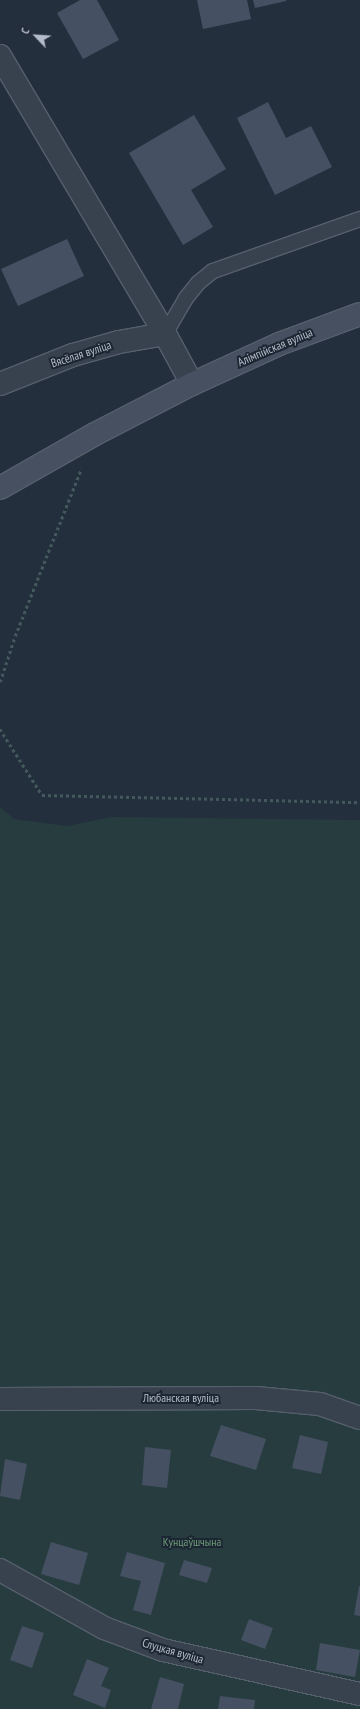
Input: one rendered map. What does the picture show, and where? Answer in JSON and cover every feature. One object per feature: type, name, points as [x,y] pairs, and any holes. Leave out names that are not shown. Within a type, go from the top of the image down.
[{"type":"street","points":[[0,56],[165,334],[192,384]]},
{"type":"street","name":"Алімпійская вуліца","points":[[0,488],[95,434],[192,384],[279,344],[360,314]]},
{"type":"street","name":"Вясёлая вуліца","points":[[0,384],[73,355],[119,342],[165,334]]},
{"type":"street","name":"Любанская вуліца","points":[[0,1399],[256,1398],[320,1404],[360,1418]]},
{"type":"street","name":"Слуцкая вуліца","points":[[0,1570],[104,1628],[163,1650],[360,1694]]},
{"type":"lane","points":[[165,334],[186,298],[198,283],[213,271],[360,219]]},
{"type":"path","points":[[0,682],[15,636],[95,434]]},
{"type":"path","points":[[0,729],[42,795],[360,802]]},
{"type":"green space","name":"Кунцаўшчына","points":[[0,807],[14,819],[67,826],[112,817],[360,820],[360,1709],[0,1709]]},
{"type":"building","points":[[80,0],[97,0],[119,40],[83,59],[57,13]]},
{"type":"building","points":[[197,0],[247,0],[251,19],[203,29]]},
{"type":"building","points":[[253,0],[286,0],[286,1],[255,8]]},
{"type":"building","points":[[268,102],[286,138],[311,126],[332,167],[275,195],[237,118]]},
{"type":"building","points":[[194,115],[226,169],[191,190],[213,227],[183,245],[129,153]]},
{"type":"building","points":[[67,239],[84,276],[18,306],[1,269]]},
{"type":"building","points":[[221,1425],[266,1439],[256,1470],[210,1456]]},
{"type":"building","points":[[300,1435],[328,1442],[321,1474],[292,1468]]},
{"type":"building","points":[[145,1447],[171,1450],[167,1488],[142,1485]]},
{"type":"building","points":[[5,1459],[27,1464],[20,1500],[0,1496]]},
{"type":"building","points":[[51,1542],[88,1553],[79,1585],[41,1574]]},
{"type":"building","points":[[127,1552],[165,1563],[151,1615],[133,1610],[141,1581],[120,1576]]},
{"type":"building","points":[[184,1560],[212,1568],[207,1583],[179,1575]]},
{"type":"building","points":[[360,1586],[360,1616],[354,1615]]},
{"type":"building","points":[[249,1619],[273,1628],[265,1649],[241,1640]]},
{"type":"building","points":[[22,1626],[44,1633],[32,1668],[10,1660]]},
{"type":"building","points":[[320,1643],[360,1650],[355,1677],[316,1670]]},
{"type":"building","points":[[87,1659],[109,1668],[101,1686],[111,1690],[105,1708],[73,1695]]},
{"type":"building","points":[[160,1677],[184,1684],[178,1709],[151,1709]]},
{"type":"building","points":[[220,1696],[255,1700],[254,1709],[218,1709]]}]
